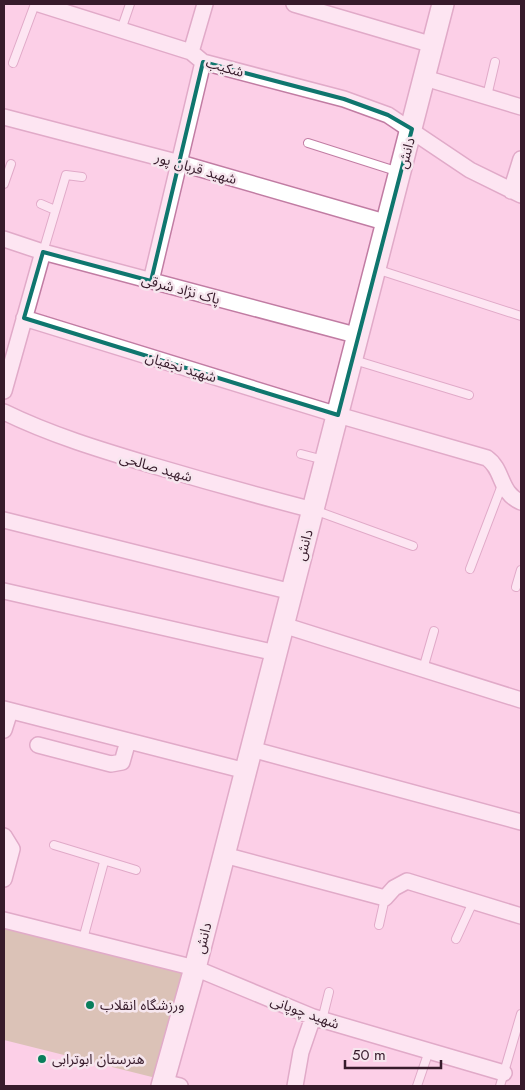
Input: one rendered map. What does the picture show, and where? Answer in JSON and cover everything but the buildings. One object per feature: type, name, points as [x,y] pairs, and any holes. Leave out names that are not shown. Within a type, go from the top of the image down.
[{"type":"street","name":"شکیب","points":[[39,4],[76,9],[121,30],[197,57],[344,99],[388,114],[470,170],[516,193]]},
{"type":"street","points":[[152,281],[180,163],[206,4]]},
{"type":"street","points":[[294,4],[433,45]]},
{"type":"street","name":"دانش","points":[[168,1085],[195,968],[443,4]]},
{"type":"street","points":[[425,78],[521,106]]},
{"type":"street","name":"شهید قربان پور","points":[[4,117],[180,163],[388,223]]},
{"type":"street","points":[[516,193],[521,160]]},
{"type":"street","name":"پاک نژاد شرقی","points":[[4,238],[43,252],[359,336]]},
{"type":"street","points":[[4,391],[8,357],[24,318],[43,252]]},
{"type":"street","name":"شهید نجفیان","points":[[24,318],[338,415],[487,458],[496,464],[502,485]]},
{"type":"street","name":"شهید صالحی","points":[[4,412],[32,426],[94,448],[225,487],[313,510]]},
{"type":"street","points":[[502,485],[521,502]]},
{"type":"street","points":[[4,520],[292,592]]},
{"type":"street","points":[[4,591],[276,652]]},
{"type":"street","points":[[284,625],[521,700]]},
{"type":"street","points":[[4,730],[7,710],[246,771]]},
{"type":"street","points":[[38,745],[111,764],[122,762],[128,741]]},
{"type":"street","points":[[251,749],[521,822]]},
{"type":"street","points":[[4,836],[12,849],[4,879]]},
{"type":"street","points":[[224,855],[385,898],[394,888],[407,881],[521,916]]},
{"type":"street","name":"شهید چوپانی","points":[[4,920],[195,968],[318,1018],[428,1051],[502,1080]]},
{"type":"street","points":[[295,1086],[301,1052],[318,1018]]},
{"type":"lane","points":[[13,63],[35,4]]},
{"type":"lane","points":[[121,30],[130,4]]},
{"type":"lane","points":[[487,96],[495,62]]},
{"type":"lane","points":[[308,143],[401,172]]},
{"type":"lane","points":[[4,184],[11,164]]},
{"type":"lane","points":[[43,252],[66,175],[82,177]]},
{"type":"lane","points":[[41,204],[55,210]]},
{"type":"lane","points":[[376,269],[521,316]]},
{"type":"lane","points":[[353,359],[469,395]]},
{"type":"lane","points":[[301,454],[326,461]]},
{"type":"lane","points":[[470,569],[502,485]]},
{"type":"lane","points":[[313,510],[413,546]]},
{"type":"lane","points":[[516,587],[521,570]]},
{"type":"lane","points":[[423,669],[434,631]]},
{"type":"lane","points":[[54,845],[104,862],[136,870]]},
{"type":"lane","points":[[83,939],[104,862]]},
{"type":"lane","points":[[379,925],[385,898]]},
{"type":"lane","points":[[456,940],[473,902]]},
{"type":"lane","points":[[318,1018],[329,992]]},
{"type":"lane","points":[[502,1080],[521,1014]]},
{"type":"lane","points":[[418,1086],[428,1051]]},
{"type":"highlighted area","points":[[203,62],[344,99],[388,115],[412,129],[338,415],[24,318],[43,252],[151,281]]},
{"type":"shaded area","name":"ورزشگاه انقلاب","points":[[4,925],[186,971],[156,1078],[4,1040]]},
{"type":"place","name":"ورزشگاه انقلاب","points":[[90,1005]]},
{"type":"place","name":"هنرستان ابوترابی","points":[[42,1059]]}]
